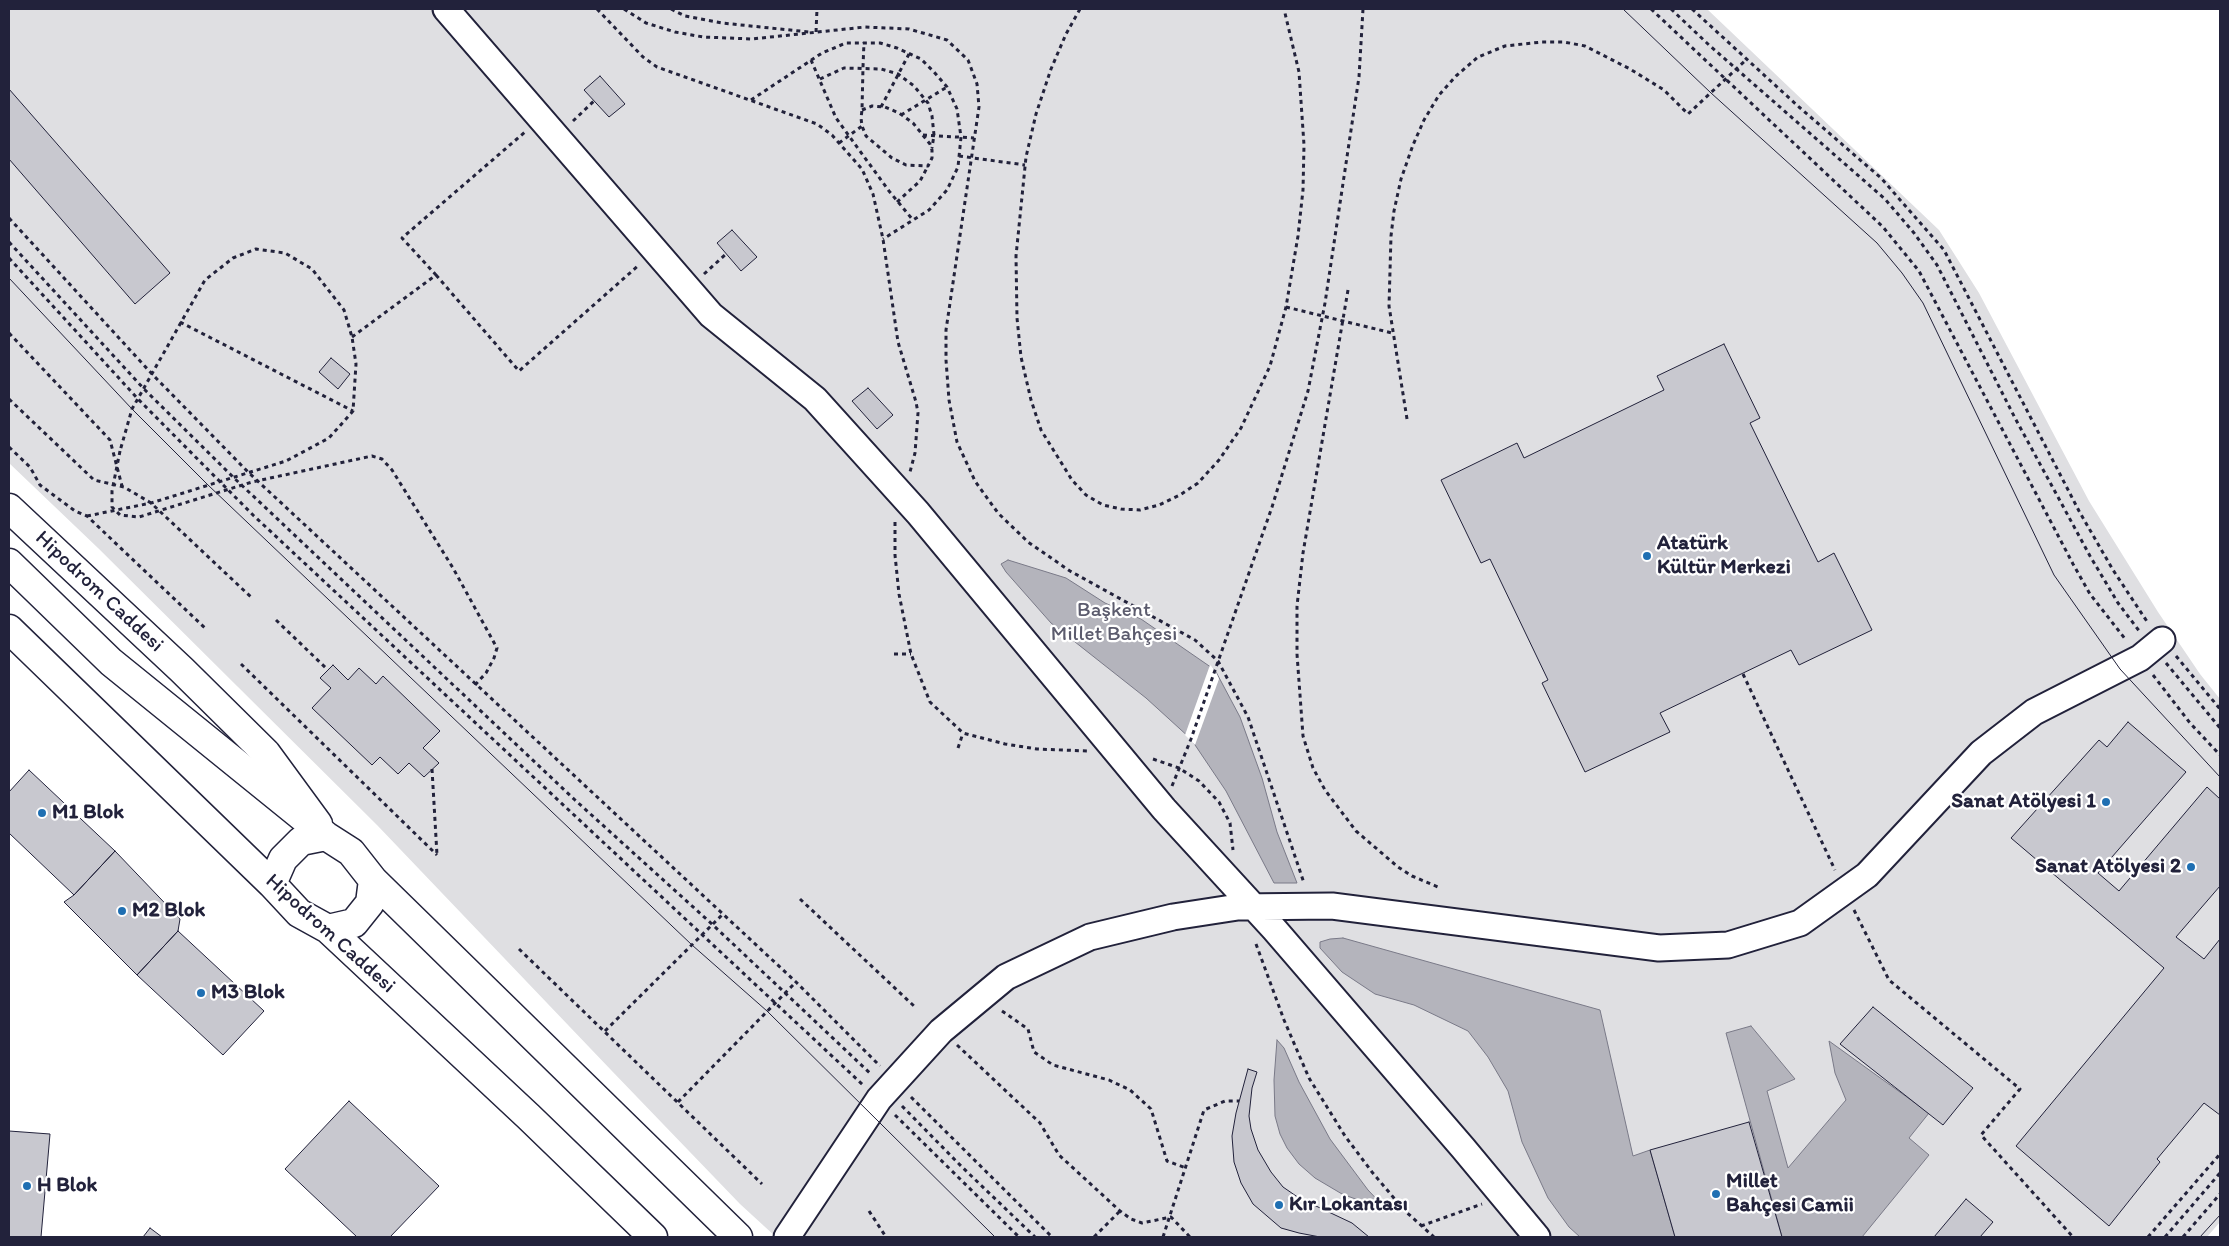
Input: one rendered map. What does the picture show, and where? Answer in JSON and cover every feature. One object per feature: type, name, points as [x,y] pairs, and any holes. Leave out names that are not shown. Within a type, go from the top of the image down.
[{"type":"main road","name":"Hipodrom Caddesi","points":[[9,508],[182,670],[266,753],[326,836]]},
{"type":"main road","name":"Hipodrom Caddesi","points":[[9,563],[111,662],[326,836],[351,852],[373,880],[738,1237]]},
{"type":"main road","name":"Hipodrom Caddesi","points":[[9,629],[272,884],[299,913],[328,930],[529,1117],[653,1237]]},
{"type":"main road","points":[[272,884],[283,859],[301,841],[326,836]]},
{"type":"main road","points":[[328,930],[354,923],[370,903],[373,880]]},
{"type":"street","points":[[446,9],[711,315],[815,399],[924,520],[1164,809],[1255,907],[1537,1237]]},
{"type":"street","points":[[787,1237],[887,1090],[941,1032],[1006,977],[1090,937],[1173,917],[1238,907],[1332,906],[1659,948],[1728,945],[1800,923],[1867,875],[1981,753],[2034,712],[2152,649]]},
{"type":"path","points":[[597,9],[643,57],[657,67],[817,124],[839,143],[862,169],[873,194],[883,239],[898,342],[915,396],[918,413],[915,453],[908,478]]},
{"type":"path","points":[[624,9],[646,23],[675,32],[703,37],[752,39],[864,27],[909,30],[947,40],[968,60],[977,84],[979,107],[946,330],[948,400],[957,442],[975,481],[998,513],[1028,542],[1070,572],[1195,640],[1218,660],[1248,717],[1304,883]]},
{"type":"path","points":[[671,9],[685,16],[722,23],[817,32]]},
{"type":"path","points":[[817,9],[817,32]]},
{"type":"path","points":[[1080,9],[1066,34],[1051,69],[1036,114],[1025,166],[1016,256],[1017,318],[1021,357],[1031,400],[1041,430],[1072,480],[1086,495],[1103,505],[1121,509],[1140,510],[1159,506],[1180,495],[1203,477],[1219,460],[1241,428],[1270,366],[1286,307],[1298,236],[1303,190],[1304,145],[1299,72],[1284,9]]},
{"type":"path","points":[[1164,809],[1216,670],[1272,507],[1308,391],[1322,318],[1359,77],[1362,9]]},
{"type":"path","points":[[1651,9],[1883,227],[1919,271],[2090,594],[2220,710]]},
{"type":"path","points":[[1671,9],[1885,200],[1914,233],[1937,265],[2015,418],[2090,556],[2118,603],[2152,649],[2220,728]]},
{"type":"path","points":[[1692,9],[1881,178],[1944,250],[2079,511],[2113,570],[2146,620],[2152,649],[2190,723],[2220,755]]},
{"type":"path","points":[[751,100],[822,53],[846,43],[864,42],[898,48],[921,59],[947,87],[957,109],[961,137],[958,167],[948,190],[929,210],[883,239]]},
{"type":"path","points":[[864,42],[862,126],[871,141],[892,158],[906,165],[928,166]]},
{"type":"path","points":[[1407,420],[1392,333],[1390,306],[1391,236],[1401,179],[1413,145],[1424,120],[1440,95],[1456,76],[1478,57],[1505,46],[1564,42],[1585,46],[1630,69],[1664,90],[1688,114],[1747,59]]},
{"type":"path","points":[[881,107],[909,54]]},
{"type":"path","points":[[811,60],[836,118],[897,202],[913,220]]},
{"type":"path","points":[[820,80],[844,68],[864,67],[881,69],[898,74],[914,86],[926,100],[932,116],[934,135],[932,158],[920,182],[897,202]]},
{"type":"path","points":[[901,115],[947,87]]},
{"type":"path","points":[[594,101],[548,127],[402,238],[519,371],[654,251]]},
{"type":"path","points":[[862,110],[872,106],[881,107],[901,115],[923,134],[932,150]]},
{"type":"path","points":[[839,143],[862,126]]},
{"type":"path","points":[[923,134],[974,138]]},
{"type":"path","points":[[959,156],[1025,166]]},
{"type":"path","points":[[9,218],[152,374],[248,472],[796,982],[887,1090],[1019,1237]]},
{"type":"path","points":[[9,242],[144,388],[233,477],[575,800],[786,993],[1035,1237]]},
{"type":"path","points":[[87,516],[151,503],[286,461],[329,438],[353,411],[356,364],[352,337],[344,310],[312,269],[285,252],[256,249],[233,258],[205,280],[132,409],[120,451],[112,491],[112,507],[120,515],[139,517],[252,482],[372,456],[382,459],[392,470],[453,568],[497,648],[486,673],[475,685]]},
{"type":"path","points":[[688,289],[726,254]]},
{"type":"path","points":[[9,258],[138,399],[253,515],[775,1003],[887,1090],[1052,1237]]},
{"type":"path","points":[[352,337],[436,275]]},
{"type":"path","points":[[1348,290],[1341,322],[1303,553],[1297,606],[1297,654],[1303,736],[1313,768],[1325,790],[1356,831],[1398,867],[1412,876],[1438,887]]},
{"type":"path","points":[[1286,307],[1322,318],[1392,333]]},
{"type":"path","points":[[180,322],[353,411]]},
{"type":"path","points":[[9,333],[110,440],[122,486]]},
{"type":"path","points":[[9,399],[94,480],[122,486],[151,503],[252,598]]},
{"type":"path","points":[[9,447],[30,467],[40,485],[76,511],[87,516],[206,630]]},
{"type":"path","points":[[896,516],[894,526],[895,555],[899,594],[911,654],[930,702],[963,733],[1004,744],[1038,749],[1091,751]]},
{"type":"path","points":[[276,620],[328,670]]},
{"type":"path","points":[[894,654],[911,654]]},
{"type":"path","points":[[241,664],[437,855],[432,769]]},
{"type":"path","points":[[1742,674],[1889,980],[2020,1089],[1981,1135],[2073,1237]]},
{"type":"path","points":[[958,748],[963,733]]},
{"type":"path","points":[[1148,759],[1179,768],[1200,781],[1224,810],[1230,823],[1232,841],[1232,884]]},
{"type":"path","points":[[800,899],[914,1006]]},
{"type":"path","points":[[605,1031],[724,914]]},
{"type":"path","points":[[1254,938],[1284,1020],[1309,1078],[1345,1136],[1372,1172],[1404,1210],[1434,1237]]},
{"type":"path","points":[[519,949],[762,1184]]},
{"type":"path","points":[[678,1102],[796,982]]},
{"type":"path","points":[[1002,1011],[1028,1029],[1034,1052],[1053,1065],[1110,1080],[1130,1090],[1151,1109],[1166,1161],[1186,1168]]},
{"type":"path","points":[[956,1044],[1040,1123],[1059,1155],[1120,1211],[1131,1219],[1142,1223],[1172,1217]]},
{"type":"path","points":[[1163,1237],[1172,1217],[1204,1110],[1225,1100],[1239,1100]]},
{"type":"path","points":[[2148,1237],[2220,1154]]},
{"type":"path","points":[[2164,1237],[2220,1173]]},
{"type":"path","points":[[2183,1237],[2220,1194]]},
{"type":"path","points":[[1421,1226],[1504,1197]]},
{"type":"path","points":[[869,1211],[886,1237]]},
{"type":"path","points":[[1094,1237],[1120,1211]]},
{"type":"path","points":[[1172,1217],[1190,1237]]},
{"type":"green space","name":"Başkent Millet Bahçesi","points":[[9,9],[1707,9],[1939,230],[1979,293],[2089,501],[2158,612],[2200,674],[2220,699],[2220,1222],[2207,1237],[776,1237],[740,1204],[377,825],[98,548],[9,463]]},
{"type":"shaded area","points":[[1008,560],[1066,578],[1105,603],[1141,619],[1215,670],[1240,717],[1262,778],[1277,832],[1297,883],[1274,883],[1226,791],[1191,739],[1146,698],[1051,623],[1006,572],[1001,564]]},
{"type":"shaded area","points":[[1343,938],[1600,1010],[1633,1156],[1650,1150],[1675,1237],[1580,1237],[1569,1227],[1548,1198],[1522,1142],[1508,1091],[1488,1057],[1468,1031],[1414,1005],[1375,994],[1342,972],[1320,948],[1320,942]]},
{"type":"shaded area","points":[[1751,1026],[1795,1079],[1767,1091],[1788,1168],[1846,1100],[1835,1073],[1829,1041],[1929,1113],[1909,1138],[1929,1155],[1862,1237],[1782,1237],[1726,1033]]},
{"type":"shaded area","points":[[1277,1040],[1284,1048],[1299,1082],[1330,1139],[1368,1190],[1388,1211],[1342,1194],[1315,1178],[1299,1164],[1287,1148],[1280,1134],[1275,1116],[1274,1080]]},
{"type":"pier","points":[[1210,665],[1215,670],[1219,679],[1195,745],[1185,735]]},
{"type":"building","points":[[600,76],[625,104],[609,117],[584,90]]},
{"type":"building","points":[[9,89],[170,273],[135,304],[9,159]]},
{"type":"building","points":[[732,230],[757,257],[741,271],[717,243]]},
{"type":"building","name":"Atatürk Kültür Merkezi","points":[[1724,344],[1760,418],[1750,423],[1818,562],[1834,553],[1872,630],[1799,665],[1791,650],[1660,713],[1670,732],[1585,772],[1542,683],[1548,680],[1490,559],[1481,563],[1441,480],[1517,443],[1524,458],[1664,390],[1657,376]]},
{"type":"building","points":[[331,358],[350,374],[338,389],[319,372]]},
{"type":"building","points":[[868,388],[893,415],[877,429],[852,401]]},
{"type":"building","points":[[333,665],[348,680],[359,668],[376,684],[383,676],[440,731],[423,748],[439,763],[424,777],[409,763],[398,774],[380,757],[372,765],[312,708],[331,688],[320,678]]},
{"type":"building","points":[[2128,722],[2186,772],[2098,873],[2119,891],[2207,787],[2220,799],[2220,886],[2176,937],[2204,959],[2220,939],[2220,1115],[2204,1103],[2157,1159],[2160,1162],[2109,1226],[2016,1146],[2164,968],[2011,838],[2099,740],[2107,747]]},
{"type":"building","name":"M1 Blok","points":[[29,770],[115,851],[74,895],[9,833],[9,792]]},
{"type":"building","name":"M2 Blok","points":[[115,851],[180,919],[178,931],[137,975],[64,902],[74,895]]},
{"type":"building","name":"M3 Blok","points":[[178,931],[264,1011],[223,1055],[137,975]]},
{"type":"building","points":[[1873,1007],[1973,1088],[1943,1125],[1840,1044]]},
{"type":"building","points":[[1248,1069],[1257,1072],[1252,1088],[1249,1116],[1251,1129],[1258,1150],[1271,1172],[1283,1187],[1299,1198],[1352,1223],[1369,1237],[1320,1237],[1281,1228],[1253,1204],[1241,1183],[1234,1162],[1232,1136]]},
{"type":"building","points":[[349,1101],[439,1186],[390,1237],[357,1237],[285,1169]]},
{"type":"building","name":"Millet Bahçesi Camii","points":[[1749,1122],[1782,1237],[1675,1237],[1650,1150]]},
{"type":"building","name":"H Blok","points":[[9,1131],[50,1134],[41,1237],[9,1237]]},
{"type":"building","points":[[1966,1199],[1993,1222],[1980,1237],[1934,1237]]},
{"type":"building","points":[[150,1228],[162,1237],[143,1237]]},
{"type":"tram line","points":[[1623,9],[1711,93],[1877,243],[1902,273],[1923,303],[2054,575],[2120,669],[2220,777]]},
{"type":"tram line","points":[[9,278],[132,409],[208,485],[692,945],[767,1011],[995,1237]]},
{"type":"tram line","points":[[2200,1237],[2220,1215]]},
{"type":"place","name":"Atatürk Kültür Merkezi","points":[[1647,556]]},
{"type":"place","name":"Sanat Atölyesi 1","points":[[2106,802]]},
{"type":"place","name":"M1 Blok","points":[[42,813]]},
{"type":"place","name":"Sanat Atölyesi 2","points":[[2191,867]]},
{"type":"place","name":"M2 Blok","points":[[122,911]]},
{"type":"place","name":"M3 Blok","points":[[201,993]]},
{"type":"place","name":"H Blok","points":[[27,1186]]},
{"type":"place","name":"Millet Bahçesi Camii","points":[[1716,1194]]},
{"type":"place","name":"Kır Lokantası","points":[[1279,1205]]}]
